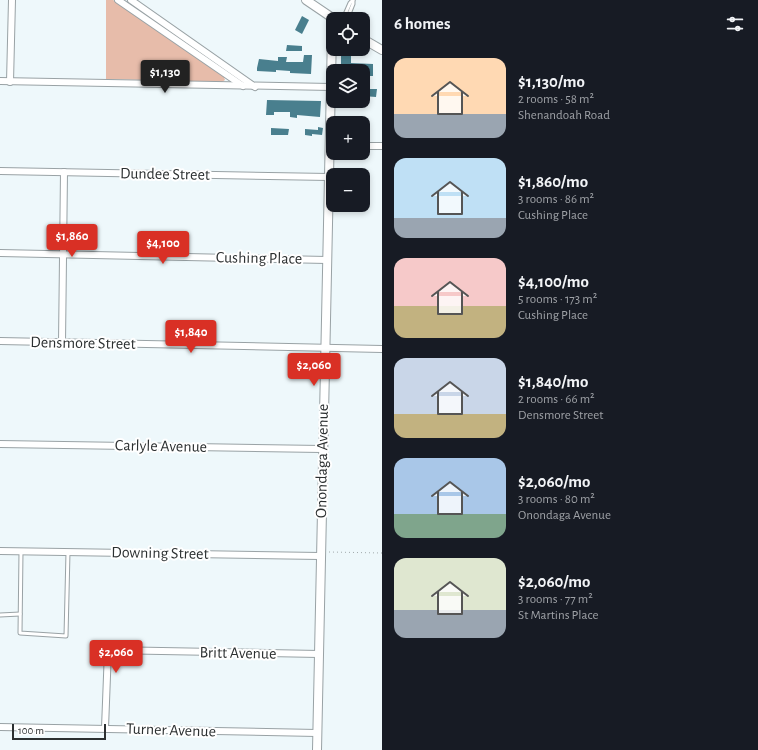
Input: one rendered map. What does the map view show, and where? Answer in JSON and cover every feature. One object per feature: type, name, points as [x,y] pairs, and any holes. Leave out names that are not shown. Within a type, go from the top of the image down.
[{"type":"street","points":[[10,82],[12,0]]},
{"type":"street","points":[[118,0],[243,86]]},
{"type":"street","points":[[130,0],[255,87]]},
{"type":"street","points":[[306,0],[326,14]]},
{"type":"street","points":[[370,43],[382,50]]},
{"type":"street","points":[[0,81],[255,87],[326,87]]},
{"type":"street","points":[[370,146],[382,146]]},
{"type":"street","name":"Dundee Street","points":[[0,171],[326,177]]},
{"type":"street","points":[[62,343],[64,172]]},
{"type":"street","name":"Onondaga Avenue","points":[[317,750],[324,348],[328,212]]},
{"type":"street","name":"Cushing Place","points":[[0,253],[327,260]]},
{"type":"street","name":"Densmore Street","points":[[0,341],[382,349]]},
{"type":"street","name":"Carlyle Avenue","points":[[0,444],[322,448]]},
{"type":"street","name":"Downing Street","points":[[0,550],[320,556]]},
{"type":"street","name":"Britt Avenue","points":[[105,728],[108,650],[319,654]]},
{"type":"street","name":"Turner Avenue","points":[[0,726],[317,733]]},
{"type":"lane","points":[[346,12],[353,0]]},
{"type":"lane","points":[[350,12],[354,4],[353,0]]},
{"type":"lane","points":[[21,551],[20,633],[66,636],[68,552]]},
{"type":"lane","points":[[0,614],[20,614]]},
{"type":"path","points":[[320,556],[324,552],[382,553]]},
{"type":"shaded area","points":[[106,0],[113,0],[224,77],[225,80],[222,82],[106,79]]},
{"type":"building","points":[[302,16],[309,20],[302,34],[295,30]]},
{"type":"building","points":[[287,45],[302,46],[302,51],[286,51]]},
{"type":"building","points":[[304,55],[312,55],[311,74],[290,73],[290,71],[276,70],[276,72],[257,71],[259,59],[278,61],[278,57],[287,57],[286,62],[303,62]]},
{"type":"building","points":[[341,56],[351,56],[351,63],[373,64],[373,76],[370,76],[370,64],[341,64]]},
{"type":"building","points":[[370,89],[377,89],[376,97],[370,97]]},
{"type":"building","points":[[267,100],[321,101],[320,117],[297,115],[297,118],[290,117],[290,112],[274,112],[274,115],[266,115]]},
{"type":"building","points":[[318,127],[323,128],[322,135],[305,135],[305,129],[318,130]]},
{"type":"building","points":[[271,128],[289,129],[288,135],[271,135]]}]
